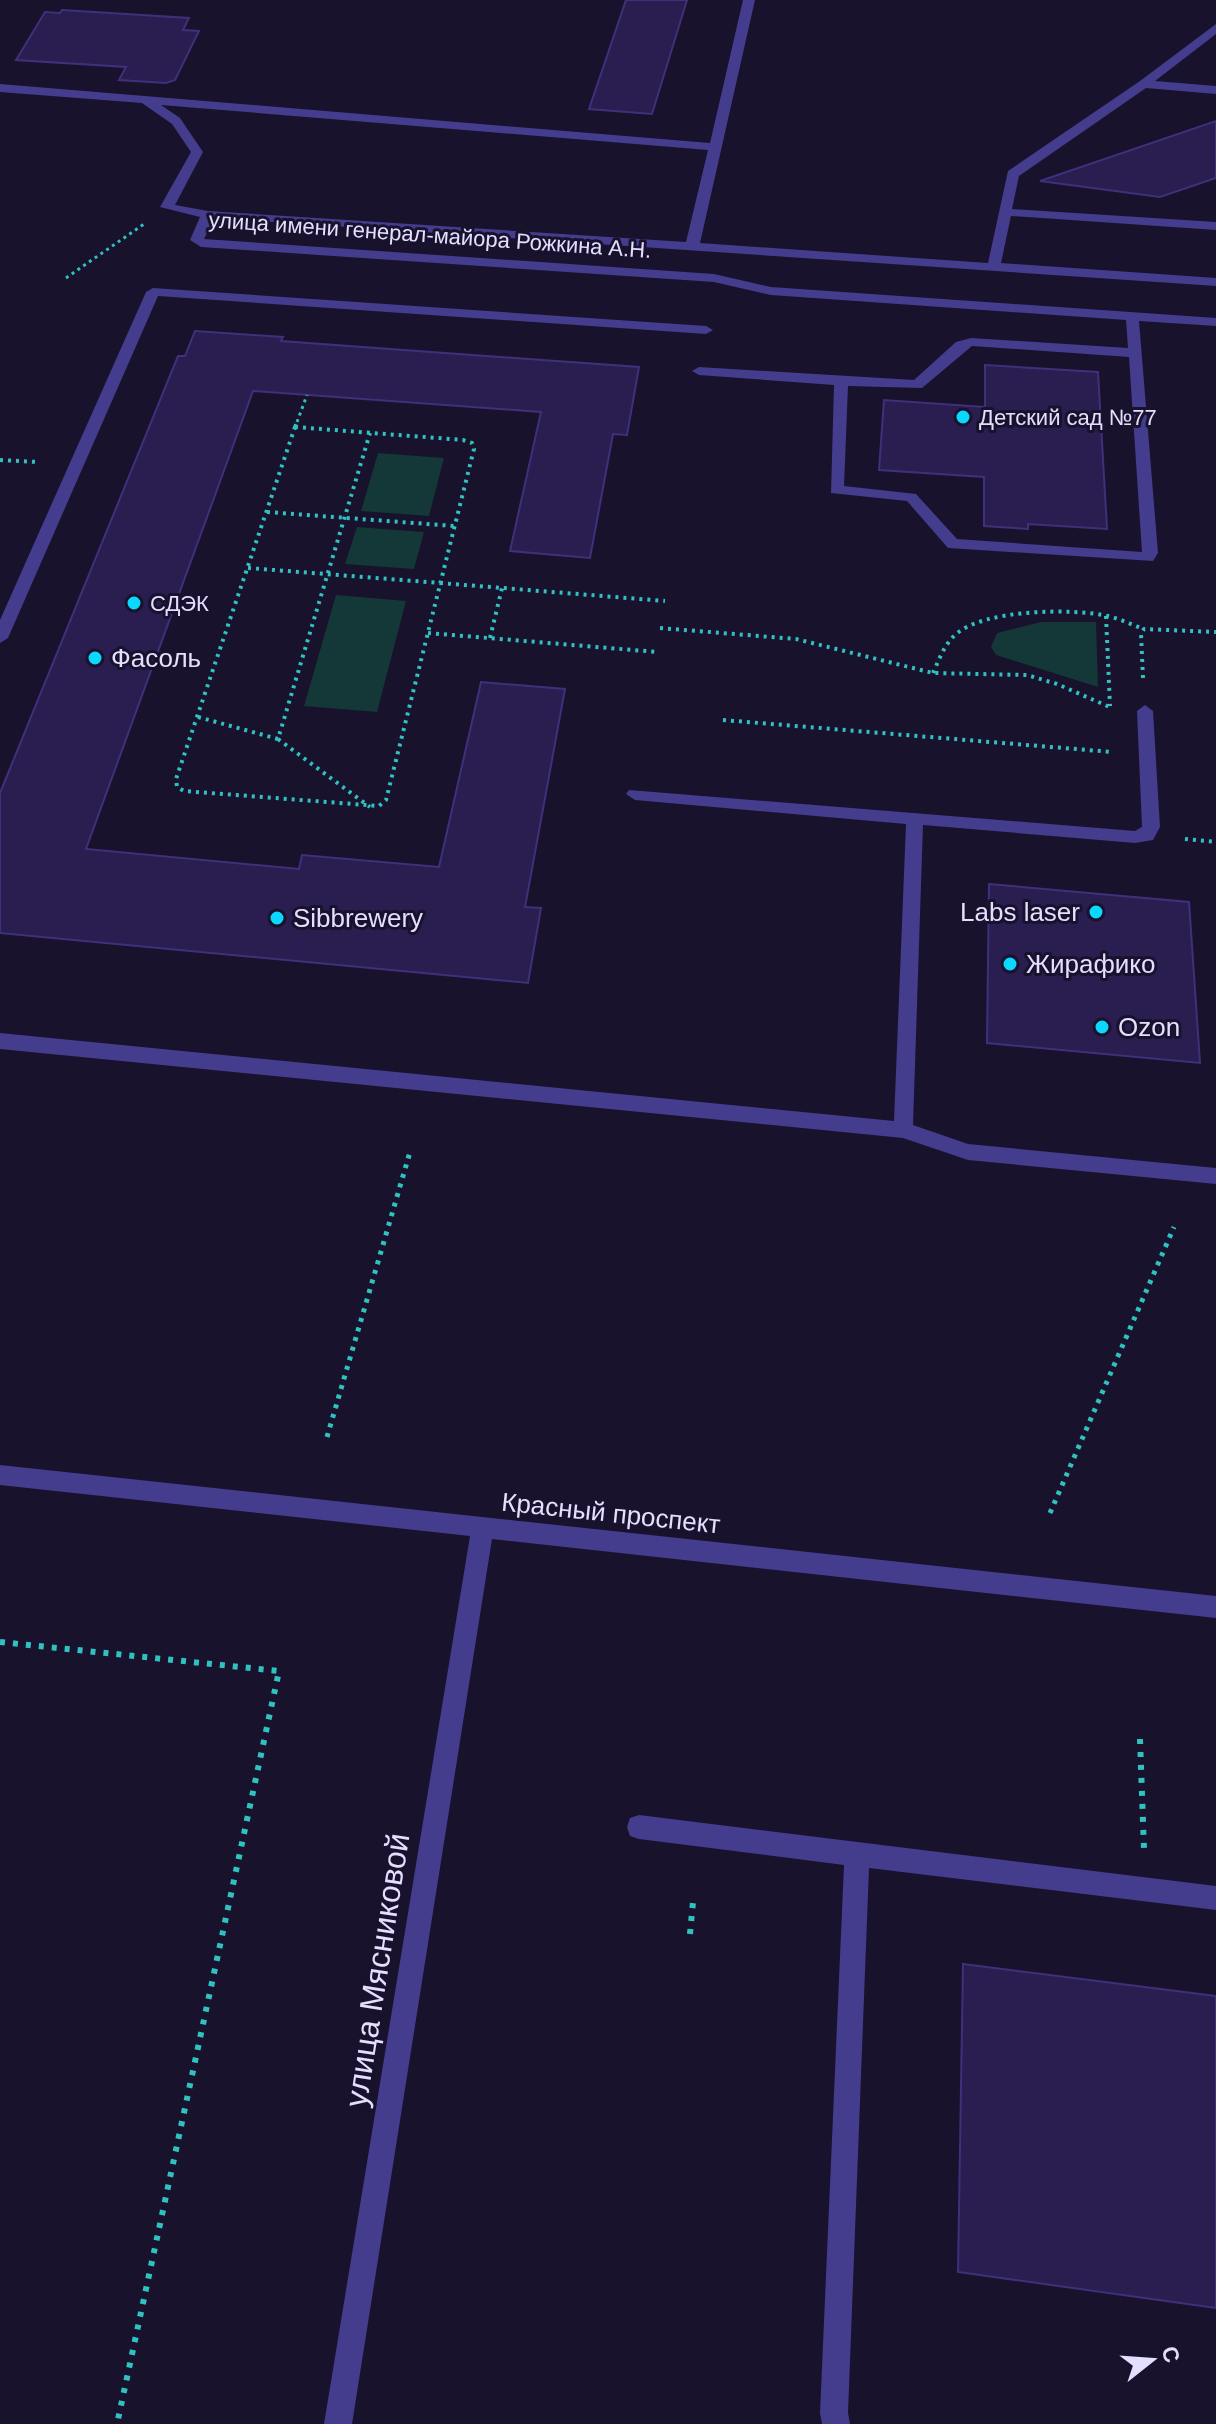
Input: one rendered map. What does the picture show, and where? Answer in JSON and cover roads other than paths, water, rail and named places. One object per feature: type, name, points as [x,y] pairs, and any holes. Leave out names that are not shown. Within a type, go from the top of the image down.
[{"type":"street","points":[[692,247],[749,0]]},
{"type":"street","points":[[994,266],[1013,174],[1144,84],[1209,30],[1216,28]]},
{"type":"street","points":[[1144,84],[1216,90]]},
{"type":"street","points":[[0,88],[715,147]]},
{"type":"street","points":[[145,100],[176,121],[197,152],[167,207],[209,215]]},
{"type":"street","points":[[1004,212],[1216,226]]},
{"type":"street","name":"улица имени генерал-майора Рожкина А.Н.","points":[[1216,282],[209,215],[197,242],[714,278],[771,291],[1216,322]]},
{"type":"street","points":[[0,638],[153,292],[706,330]]},
{"type":"street","points":[[841,381],[836,490],[911,497],[953,544],[1140,559],[1150,553],[1132,316]]},
{"type":"street","points":[[699,371],[917,385],[961,345],[971,342],[1135,353]]},
{"type":"street","points":[[635,794],[1135,837],[1147,835],[1151,827],[1145,711]]},
{"type":"street","points":[[903,1130],[915,818]]},
{"type":"street","points":[[0,1041],[903,1130],[968,1152],[1216,1176]]},
{"type":"street","name":"Красный проспект","points":[[0,1475],[1216,1607]]},
{"type":"street","name":"улица Мясниковой","points":[[338,2424],[483,1527]]},
{"type":"street","points":[[639,1827],[1216,1898]]},
{"type":"street","points":[[836,2424],[857,1854]]},
{"type":"place","name":"Детский сад №77","points":[[963,417]]},
{"type":"place","name":"СДЭК","points":[[134,603]]},
{"type":"place","name":"Фасоль","points":[[95,658]]},
{"type":"place","name":"Labs laser","points":[[1096,912]]},
{"type":"place","name":"Sibbrewery","points":[[277,918]]},
{"type":"place","name":"Жирафико","points":[[1010,964]]},
{"type":"place","name":"Ozon","points":[[1102,1027]]}]
